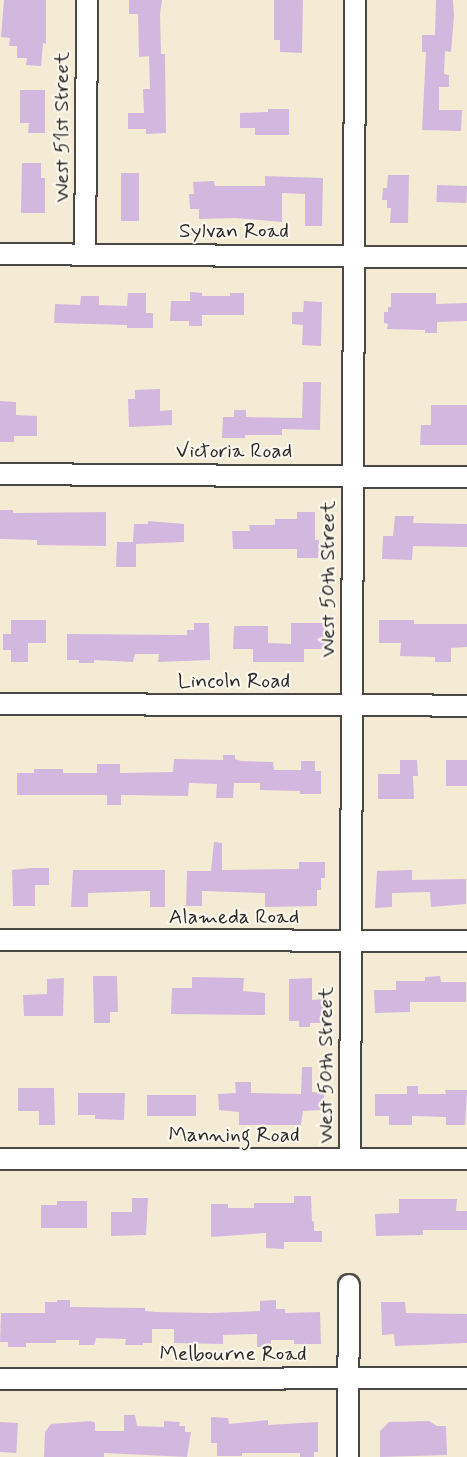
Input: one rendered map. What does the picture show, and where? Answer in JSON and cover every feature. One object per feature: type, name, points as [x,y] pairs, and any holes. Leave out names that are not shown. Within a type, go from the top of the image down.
[{"type":"street","name":"West 51st Street","points":[[85,254],[87,0]]},
{"type":"street","name":"West 50th Street","points":[[350,1159],[355,0]]},
{"type":"street","name":"Sylvan Road","points":[[0,254],[467,257]]},
{"type":"street","name":"Victoria Road","points":[[0,474],[467,477]]},
{"type":"street","name":"Lincoln Road","points":[[0,704],[467,706]]},
{"type":"street","name":"Alameda Road","points":[[0,940],[467,941]]},
{"type":"street","name":"Manning Road","points":[[0,1159],[467,1160]]},
{"type":"street","points":[[348,1457],[349,1285]]},
{"type":"street","name":"Melbourne Road","points":[[0,1379],[467,1378]]},
{"type":"building","points":[[4,0],[46,0],[46,44],[43,43],[41,66],[26,65],[27,58],[17,58],[17,46],[9,46],[10,38],[1,37]]},
{"type":"building","points":[[129,0],[162,0],[161,54],[165,54],[166,133],[146,134],[146,129],[128,129],[128,113],[144,113],[143,89],[150,89],[149,56],[139,57],[138,14],[129,14]]},
{"type":"building","points":[[274,0],[303,0],[302,53],[280,52],[280,40],[274,40]]},
{"type":"building","points":[[436,0],[453,0],[454,16],[451,52],[445,51],[444,74],[449,75],[449,87],[439,87],[439,110],[462,110],[461,131],[422,130],[426,52],[422,52],[422,35],[435,35]]},
{"type":"building","points":[[20,90],[45,90],[45,133],[28,133],[29,123],[20,123]]},
{"type":"building","points":[[268,109],[289,109],[289,135],[255,135],[255,128],[240,128],[240,113],[268,112]]},
{"type":"building","points":[[22,163],[41,163],[41,178],[45,178],[45,213],[21,213]]},
{"type":"building","points":[[121,173],[139,173],[139,221],[121,221]]},
{"type":"building","points":[[388,175],[409,175],[408,223],[390,223],[391,208],[387,208],[387,200],[382,200],[383,188],[387,188]]},
{"type":"building","points":[[265,176],[323,178],[322,226],[305,226],[305,194],[282,193],[282,222],[235,218],[199,219],[199,209],[190,209],[189,194],[194,194],[193,182],[214,181],[215,186],[265,186]]},
{"type":"building","points":[[437,185],[467,186],[466,203],[436,202]]},
{"type":"building","points":[[190,292],[202,293],[202,296],[230,296],[230,293],[244,293],[244,315],[202,315],[202,326],[189,326],[189,321],[170,321],[171,301],[190,301]]},
{"type":"building","points":[[128,293],[146,293],[146,313],[153,313],[153,328],[54,323],[55,304],[80,305],[81,296],[99,296],[99,305],[127,306]]},
{"type":"building","points":[[391,293],[436,293],[436,304],[467,303],[467,321],[437,322],[437,333],[425,333],[425,330],[387,329],[388,324],[384,323],[384,312],[388,312],[388,307],[391,307]]},
{"type":"building","points":[[304,301],[322,302],[321,346],[302,345],[303,325],[292,324],[292,312],[303,312]]},
{"type":"building","points":[[303,382],[321,382],[320,430],[282,429],[282,435],[245,435],[245,438],[222,438],[223,417],[234,417],[234,410],[246,410],[246,417],[302,418]]},
{"type":"building","points":[[160,389],[160,411],[172,410],[172,425],[129,427],[128,399],[135,399],[135,390]]},
{"type":"building","points":[[0,401],[16,402],[16,415],[37,416],[37,436],[14,436],[14,442],[0,442]]},
{"type":"building","points":[[431,405],[467,405],[467,445],[420,445],[421,425],[431,425]]},
{"type":"building","points":[[0,510],[13,510],[13,513],[106,512],[106,546],[37,545],[37,540],[0,539]]},
{"type":"building","points":[[297,512],[315,512],[315,540],[319,540],[318,558],[297,558],[297,549],[233,549],[232,531],[250,531],[249,525],[275,525],[275,519],[297,519]]},
{"type":"building","points":[[395,516],[414,516],[413,523],[467,524],[467,547],[413,546],[412,560],[382,559],[383,536],[393,536]]},
{"type":"building","points":[[148,521],[184,524],[184,542],[136,544],[136,567],[116,567],[117,542],[133,542],[134,524],[148,524]]},
{"type":"building","points":[[11,620],[46,620],[46,643],[28,643],[28,662],[11,662],[11,650],[3,650],[3,634],[11,634]]},
{"type":"building","points":[[379,620],[414,620],[414,624],[467,624],[467,647],[451,648],[451,662],[435,662],[435,657],[400,656],[401,643],[379,643]]},
{"type":"building","points":[[194,623],[209,623],[210,660],[158,662],[159,654],[135,654],[133,662],[94,660],[94,663],[79,663],[79,660],[67,660],[67,634],[187,635],[187,630],[194,630]]},
{"type":"building","points":[[291,623],[326,623],[326,649],[304,649],[304,662],[253,662],[253,649],[233,649],[234,626],[268,626],[268,643],[291,644]]},
{"type":"building","points":[[223,755],[235,755],[235,759],[241,761],[273,762],[274,770],[301,770],[301,761],[315,761],[315,771],[321,771],[321,794],[260,790],[260,783],[234,783],[233,798],[216,798],[217,784],[189,783],[188,796],[121,795],[121,805],[107,805],[107,795],[17,795],[17,773],[34,773],[34,769],[63,769],[63,773],[97,773],[97,764],[120,764],[120,773],[173,772],[174,759],[223,760]]},
{"type":"building","points":[[400,760],[417,760],[418,776],[413,776],[414,799],[378,799],[378,774],[400,774]]},
{"type":"building","points":[[446,760],[467,760],[467,786],[446,786]]},
{"type":"building","points":[[214,842],[222,843],[222,870],[299,869],[299,862],[325,862],[325,878],[321,878],[321,890],[317,890],[317,906],[265,907],[265,893],[202,891],[202,906],[186,906],[187,871],[211,871]]},
{"type":"building","points":[[49,868],[49,885],[35,885],[35,906],[13,906],[12,870]]},
{"type":"building","points":[[73,870],[165,870],[165,907],[150,907],[150,891],[88,893],[88,907],[71,907]]},
{"type":"building","points":[[412,870],[412,880],[466,879],[466,904],[431,907],[430,892],[392,893],[392,907],[375,908],[377,871]]},
{"type":"building","points":[[93,976],[117,976],[118,1012],[110,1012],[110,1023],[94,1023]]},
{"type":"building","points":[[440,976],[441,982],[466,982],[466,1002],[410,1002],[410,1012],[375,1013],[374,990],[396,990],[396,981],[425,981],[425,977]]},
{"type":"building","points":[[192,977],[244,978],[243,991],[265,993],[265,1015],[171,1014],[172,988],[192,988]]},
{"type":"building","points":[[64,978],[63,1016],[24,1016],[23,995],[47,994],[47,979]]},
{"type":"building","points":[[312,978],[312,1000],[324,999],[324,1023],[310,1023],[310,1027],[299,1027],[299,1021],[289,1021],[289,979]]},
{"type":"building","points":[[302,1067],[312,1067],[312,1092],[324,1093],[323,1110],[303,1111],[301,1125],[239,1125],[239,1112],[219,1110],[218,1094],[236,1093],[235,1082],[251,1082],[251,1093],[301,1094]]},
{"type":"building","points":[[407,1086],[418,1086],[418,1094],[446,1094],[445,1090],[467,1090],[465,1125],[446,1125],[446,1117],[412,1116],[412,1125],[389,1125],[389,1116],[375,1116],[375,1094],[407,1094]]},
{"type":"building","points":[[18,1088],[54,1088],[55,1125],[39,1125],[39,1111],[18,1111]]},
{"type":"building","points":[[78,1093],[125,1093],[124,1120],[95,1119],[95,1115],[78,1115]]},
{"type":"building","points":[[147,1095],[196,1095],[196,1116],[147,1116]]},
{"type":"building","points":[[294,1196],[311,1196],[314,1231],[322,1231],[322,1242],[284,1242],[284,1249],[266,1248],[266,1233],[211,1237],[211,1204],[228,1204],[228,1208],[254,1208],[254,1203],[294,1203]]},
{"type":"building","points":[[132,1198],[148,1198],[146,1235],[111,1236],[111,1212],[132,1212]]},
{"type":"building","points":[[399,1199],[457,1199],[456,1211],[467,1211],[467,1230],[423,1230],[423,1235],[376,1236],[375,1214],[399,1213]]},
{"type":"building","points":[[57,1201],[87,1201],[87,1228],[41,1228],[41,1205],[57,1205]]},
{"type":"building","points":[[57,1300],[70,1300],[70,1307],[145,1308],[145,1311],[156,1312],[211,1313],[260,1311],[260,1301],[276,1300],[276,1309],[285,1309],[285,1313],[320,1312],[321,1344],[294,1344],[294,1340],[271,1340],[271,1347],[257,1347],[257,1334],[223,1335],[223,1344],[174,1343],[174,1329],[152,1329],[152,1343],[143,1343],[143,1345],[125,1345],[126,1339],[96,1338],[94,1345],[79,1345],[79,1340],[56,1340],[56,1343],[26,1343],[26,1347],[8,1347],[8,1342],[0,1342],[1,1313],[45,1313],[45,1302],[57,1302]]},
{"type":"building","points":[[381,1302],[405,1302],[406,1313],[467,1314],[467,1343],[395,1346],[394,1334],[382,1335]]},
{"type":"building","points":[[124,1415],[135,1415],[137,1426],[164,1427],[164,1421],[180,1422],[179,1426],[185,1426],[185,1432],[191,1432],[187,1457],[104,1453],[104,1457],[44,1457],[45,1432],[51,1424],[91,1421],[95,1423],[95,1431],[124,1431]]},
{"type":"building","points":[[211,1417],[228,1418],[229,1424],[268,1420],[268,1425],[318,1422],[318,1452],[314,1452],[314,1457],[300,1457],[300,1453],[242,1453],[242,1456],[217,1456],[217,1443],[211,1443]]},
{"type":"building","points":[[429,1421],[437,1426],[446,1426],[447,1455],[380,1457],[380,1431],[389,1422]]},
{"type":"building","points":[[0,1422],[18,1423],[16,1453],[0,1452]]}]
